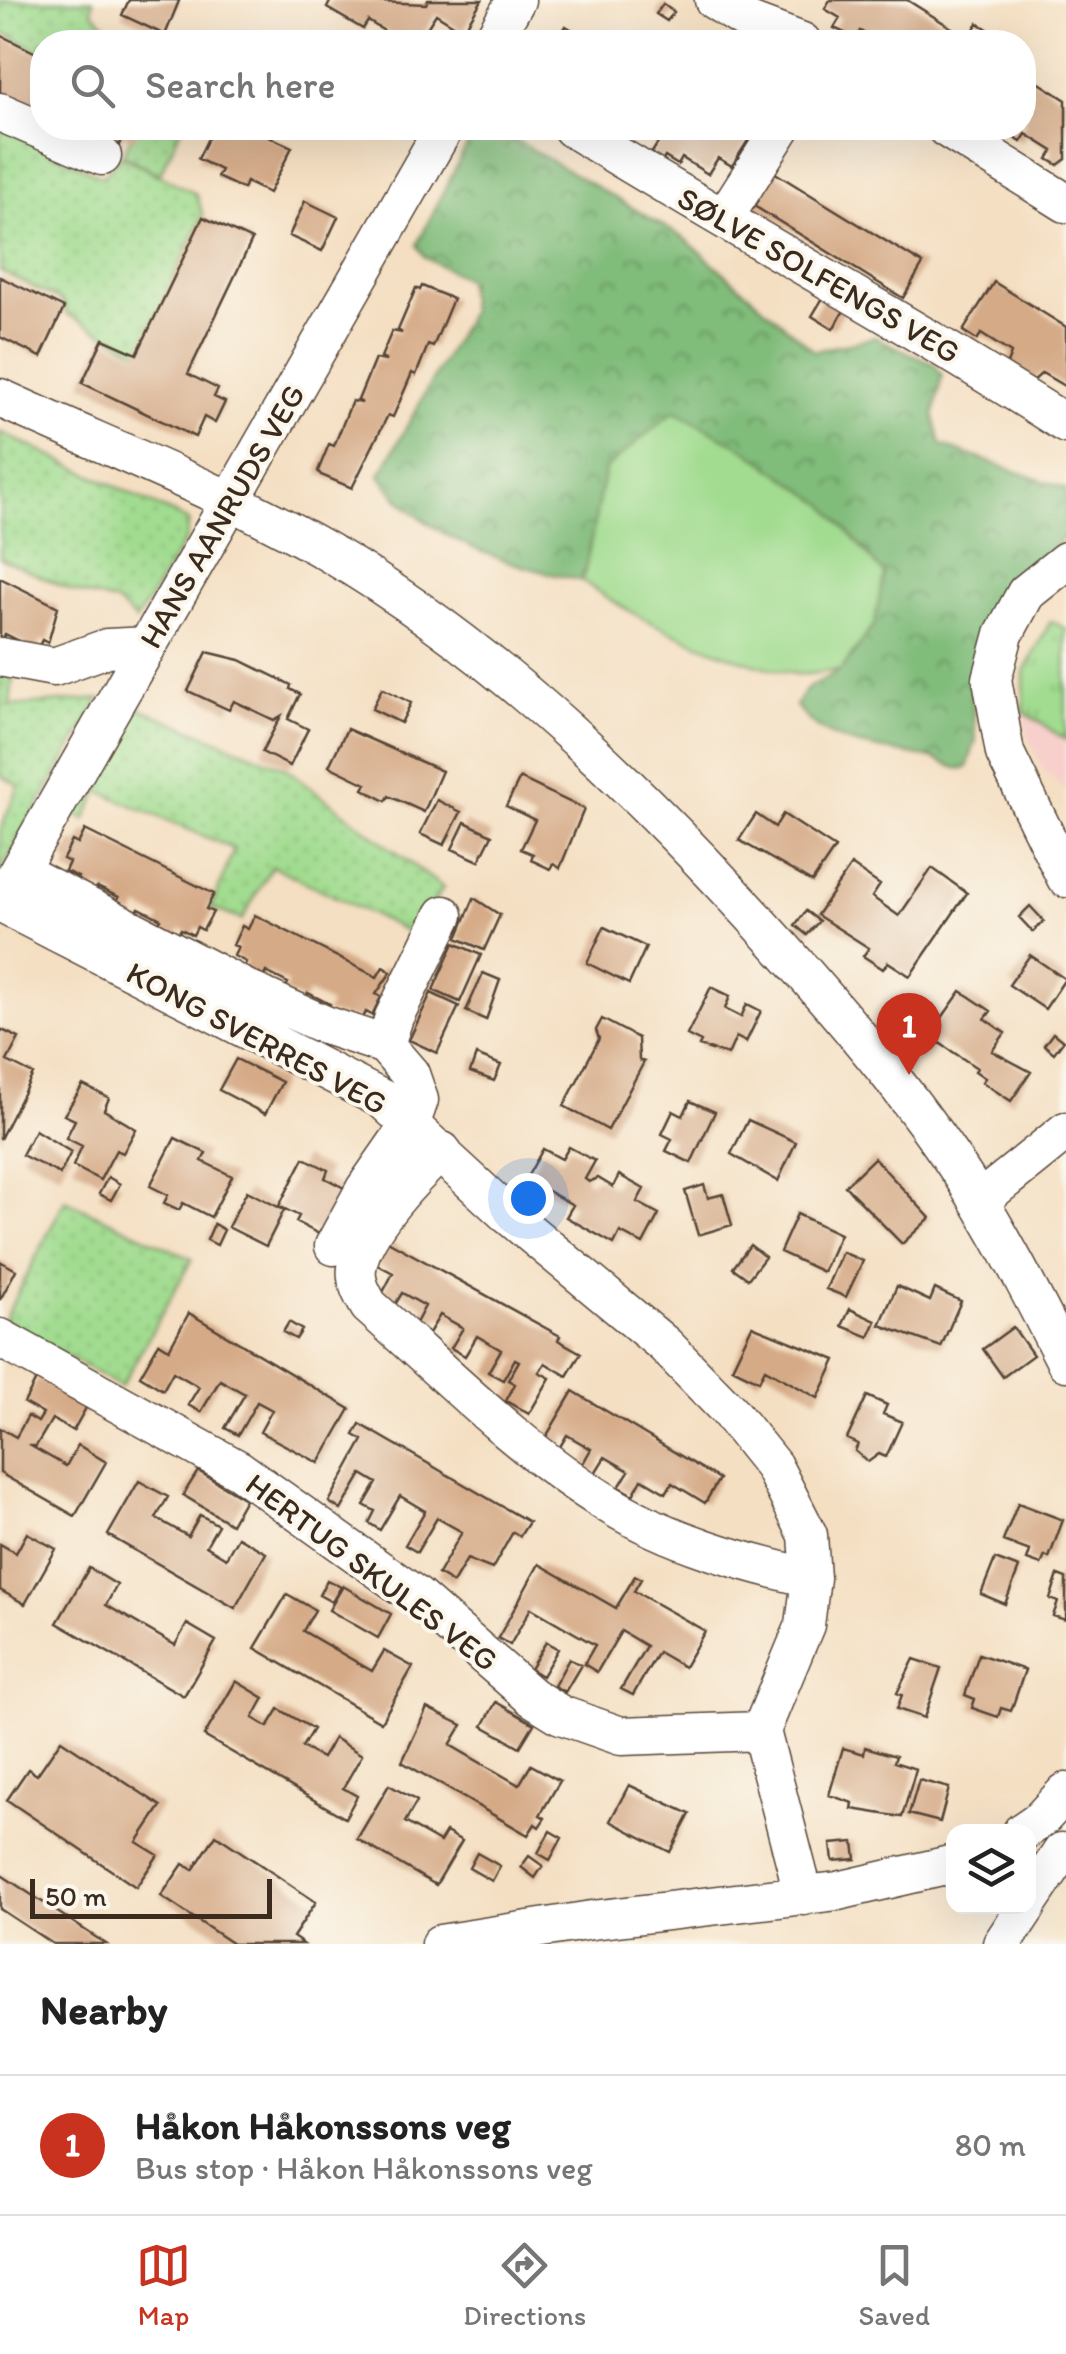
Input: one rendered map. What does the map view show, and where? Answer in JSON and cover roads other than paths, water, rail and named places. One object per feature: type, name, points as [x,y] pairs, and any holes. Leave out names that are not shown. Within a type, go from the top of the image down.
[{"type":"street","points":[[499,30],[516,0]]},
{"type":"street","points":[[714,0],[770,30]]},
{"type":"street","points":[[0,112],[30,125]]},
{"type":"street","points":[[65,140],[102,156]]},
{"type":"street","name":"HANS AANRUDS VEG","points":[[0,904],[437,140]]},
{"type":"street","name":"SØLVE SOLFENGS VEG","points":[[591,140],[679,194],[725,216],[1066,424]]},
{"type":"street","points":[[725,216],[773,140]]},
{"type":"street","points":[[965,140],[1066,203]]},
{"type":"street","points":[[0,398],[232,503],[328,552],[442,627],[537,702],[716,874],[837,1010],[979,1202],[1066,1362]]},
{"type":"street","points":[[1066,561],[1026,592],[1004,634],[992,679],[1005,752],[1057,838],[1066,878]]},
{"type":"street","points":[[0,657],[54,667],[107,648],[148,646]]},
{"type":"street","points":[[19,871],[252,992],[325,1025],[386,1045],[410,1074],[419,1100],[411,1123],[365,1189],[334,1246]]},
{"type":"street","name":"KONG SVERRES VEG","points":[[0,904],[382,1099],[506,1213],[665,1345],[728,1410],[773,1466],[808,1536],[811,1578],[805,1625],[760,1730]]},
{"type":"street","points":[[386,1045],[394,1016],[444,916]]},
{"type":"street","points":[[979,1202],[1066,1131]]},
{"type":"street","points":[[442,1151],[416,1174],[363,1249],[357,1268],[359,1288],[369,1306],[552,1466],[612,1506],[722,1554],[811,1578]]},
{"type":"street","name":"HERTUG SKULES VEG","points":[[0,1338],[239,1470],[416,1596],[532,1696],[561,1715],[621,1736],[760,1730]]},
{"type":"street","points":[[760,1730],[804,1896]]},
{"type":"street","points":[[1036,1893],[1064,1853],[1043,1814]]},
{"type":"street","points":[[440,1944],[592,1920],[804,1896],[946,1866]]},
{"type":"street","points":[[1002,1944],[1022,1914]]},
{"type":"place","name":"Håkon Håkonssons veg","points":[[909,1075]]}]
